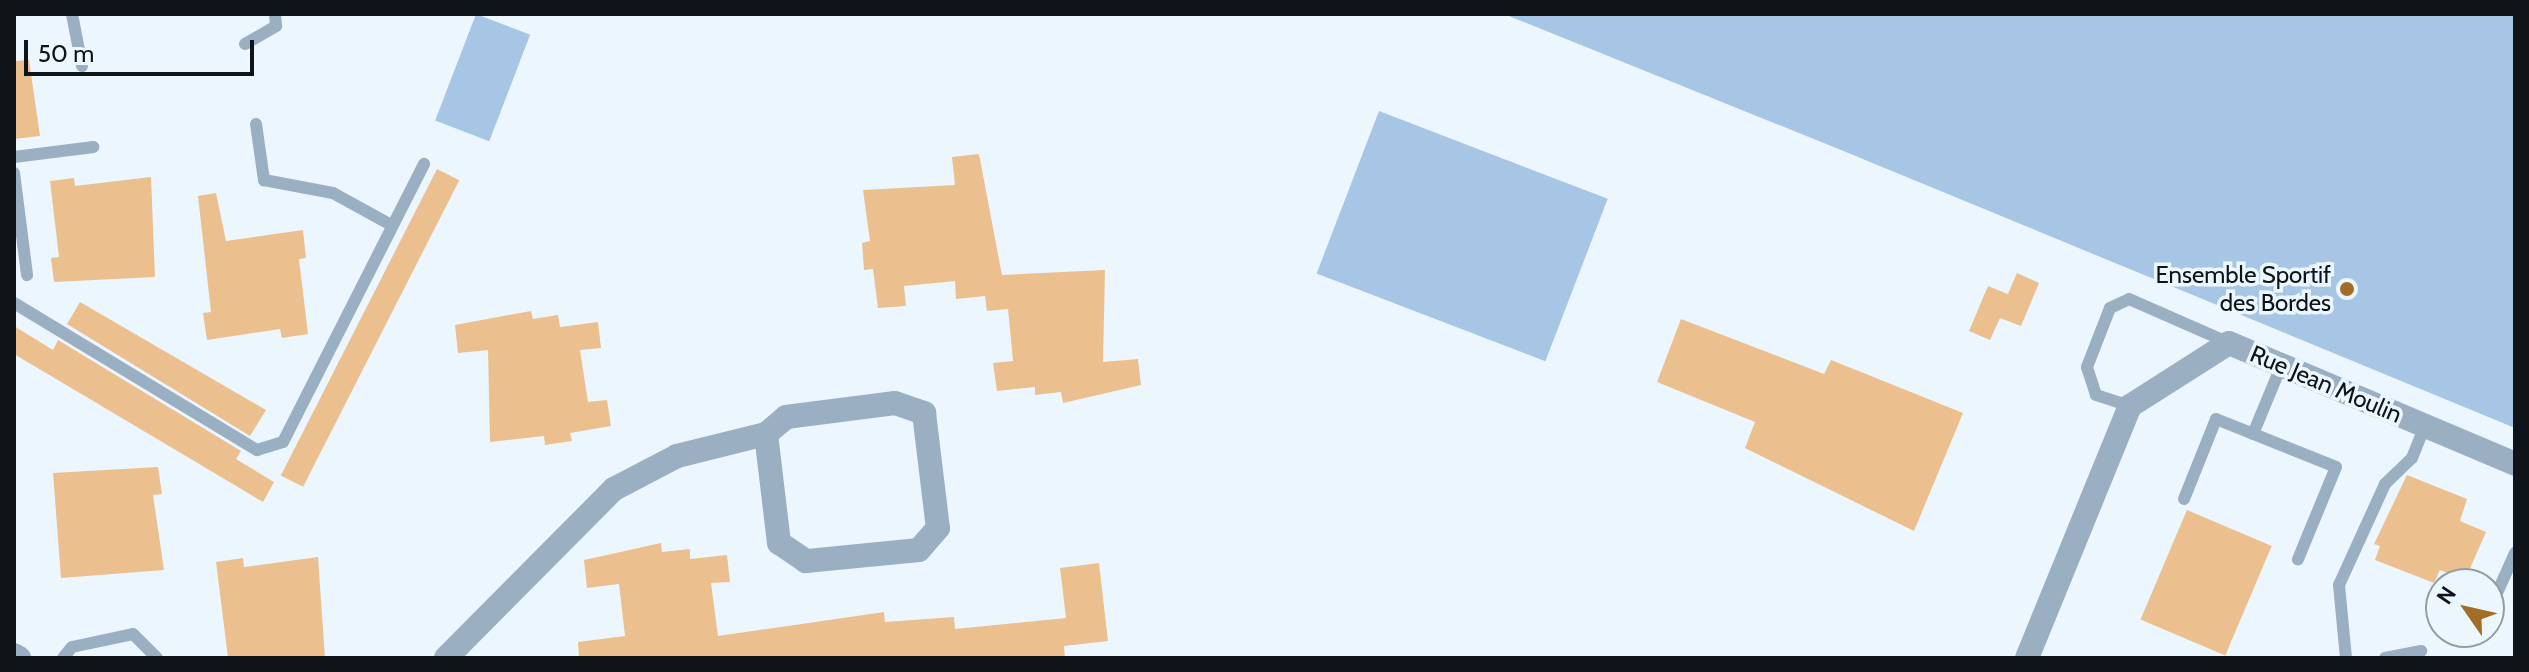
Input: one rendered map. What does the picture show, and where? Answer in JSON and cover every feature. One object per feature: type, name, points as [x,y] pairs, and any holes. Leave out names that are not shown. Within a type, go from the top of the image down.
[{"type":"street","name":"Rue Jean Moulin","points":[[2130,406],[2229,343],[2515,464]]},
{"type":"street","points":[[446,658],[614,489],[677,456],[766,434],[786,417],[895,403],[924,413],[938,528],[919,550],[806,561],[779,543],[766,434]]},
{"type":"street","points":[[2027,658],[2130,406]]},
{"type":"lane","points":[[72,14],[82,66]]},
{"type":"lane","points":[[245,44],[276,26],[275,14]]},
{"type":"lane","points":[[256,124],[264,180],[333,193],[393,226]]},
{"type":"lane","points":[[14,157],[93,147]]},
{"type":"lane","points":[[14,303],[257,450],[283,442],[424,164]]},
{"type":"lane","points":[[14,173],[27,275]]},
{"type":"lane","points":[[2130,406],[2096,395],[2087,367],[2110,308],[2129,299],[2229,343]]},
{"type":"lane","points":[[2253,434],[2282,364]]},
{"type":"lane","points":[[2184,499],[2216,419],[2336,467],[2298,559]]},
{"type":"lane","points":[[2346,658],[2339,585],[2385,484],[2412,458],[2425,426]]},
{"type":"lane","points":[[2505,575],[2515,553]]},
{"type":"lane","points":[[63,658],[72,647],[133,634],[157,658]]},
{"type":"lane","points":[[2385,658],[2421,651]]},
{"type":"shaded area","points":[[476,14],[530,35],[489,141],[435,120]]},
{"type":"shaded area","name":"Ensemble Sportif des Bordes","points":[[1504,14],[2515,14],[2515,428],[1841,150]]},
{"type":"shaded area","points":[[1379,111],[1608,199],[1545,361],[1317,273]]},
{"type":"building","points":[[29,60],[40,136],[14,139],[14,61]]},
{"type":"building","points":[[979,154],[1002,275],[1105,270],[1103,362],[1138,359],[1141,385],[1063,403],[1061,392],[1035,395],[1035,387],[997,391],[993,363],[1013,361],[1008,309],[987,311],[985,296],[956,299],[955,281],[904,286],[906,306],[878,308],[873,269],[864,270],[862,243],[870,241],[863,190],[955,185],[952,157]]},
{"type":"building","points":[[437,169],[459,180],[303,487],[281,476]]},
{"type":"building","points":[[151,177],[155,277],[54,282],[51,258],[59,257],[50,181],[74,178],[75,186]]},
{"type":"building","points":[[216,193],[226,241],[303,230],[306,258],[299,259],[308,334],[282,338],[280,329],[207,340],[203,313],[211,312],[198,196]]},
{"type":"building","points":[[2017,273],[2039,283],[2021,326],[2000,318],[1990,340],[1969,331],[1988,286],[2008,294]]},
{"type":"building","points":[[80,302],[266,410],[250,436],[67,324]]},
{"type":"building","points":[[531,311],[533,319],[558,315],[560,327],[598,322],[601,348],[580,350],[588,402],[607,400],[611,426],[570,433],[572,441],[545,445],[544,436],[490,442],[488,350],[458,353],[455,325]]},
{"type":"building","points":[[1681,319],[1824,374],[1831,360],[1963,413],[1914,531],[1745,448],[1755,422],[1657,382]]},
{"type":"building","points":[[14,326],[53,350],[58,340],[241,451],[236,459],[274,482],[263,502],[14,354]]},
{"type":"building","points":[[158,467],[162,494],[153,495],[164,570],[61,578],[53,473]]},
{"type":"building","points":[[2407,475],[2467,499],[2460,521],[2486,532],[2470,568],[2425,568],[2425,579],[2375,560],[2380,546],[2374,544]]},
{"type":"building","points":[[2187,510],[2272,546],[2225,655],[2141,620]]},
{"type":"building","points":[[661,543],[662,552],[690,549],[690,559],[727,555],[730,582],[711,583],[718,636],[884,612],[885,622],[954,617],[955,629],[1066,618],[1060,568],[1099,563],[1108,641],[1064,646],[1065,658],[579,658],[578,642],[625,636],[619,584],[587,588],[584,560]]},
{"type":"building","points":[[318,557],[325,658],[228,658],[216,562],[243,558],[244,567]]},
{"type":"place","name":"Ensemble Sportif des Bordes","points":[[2347,289]]}]
